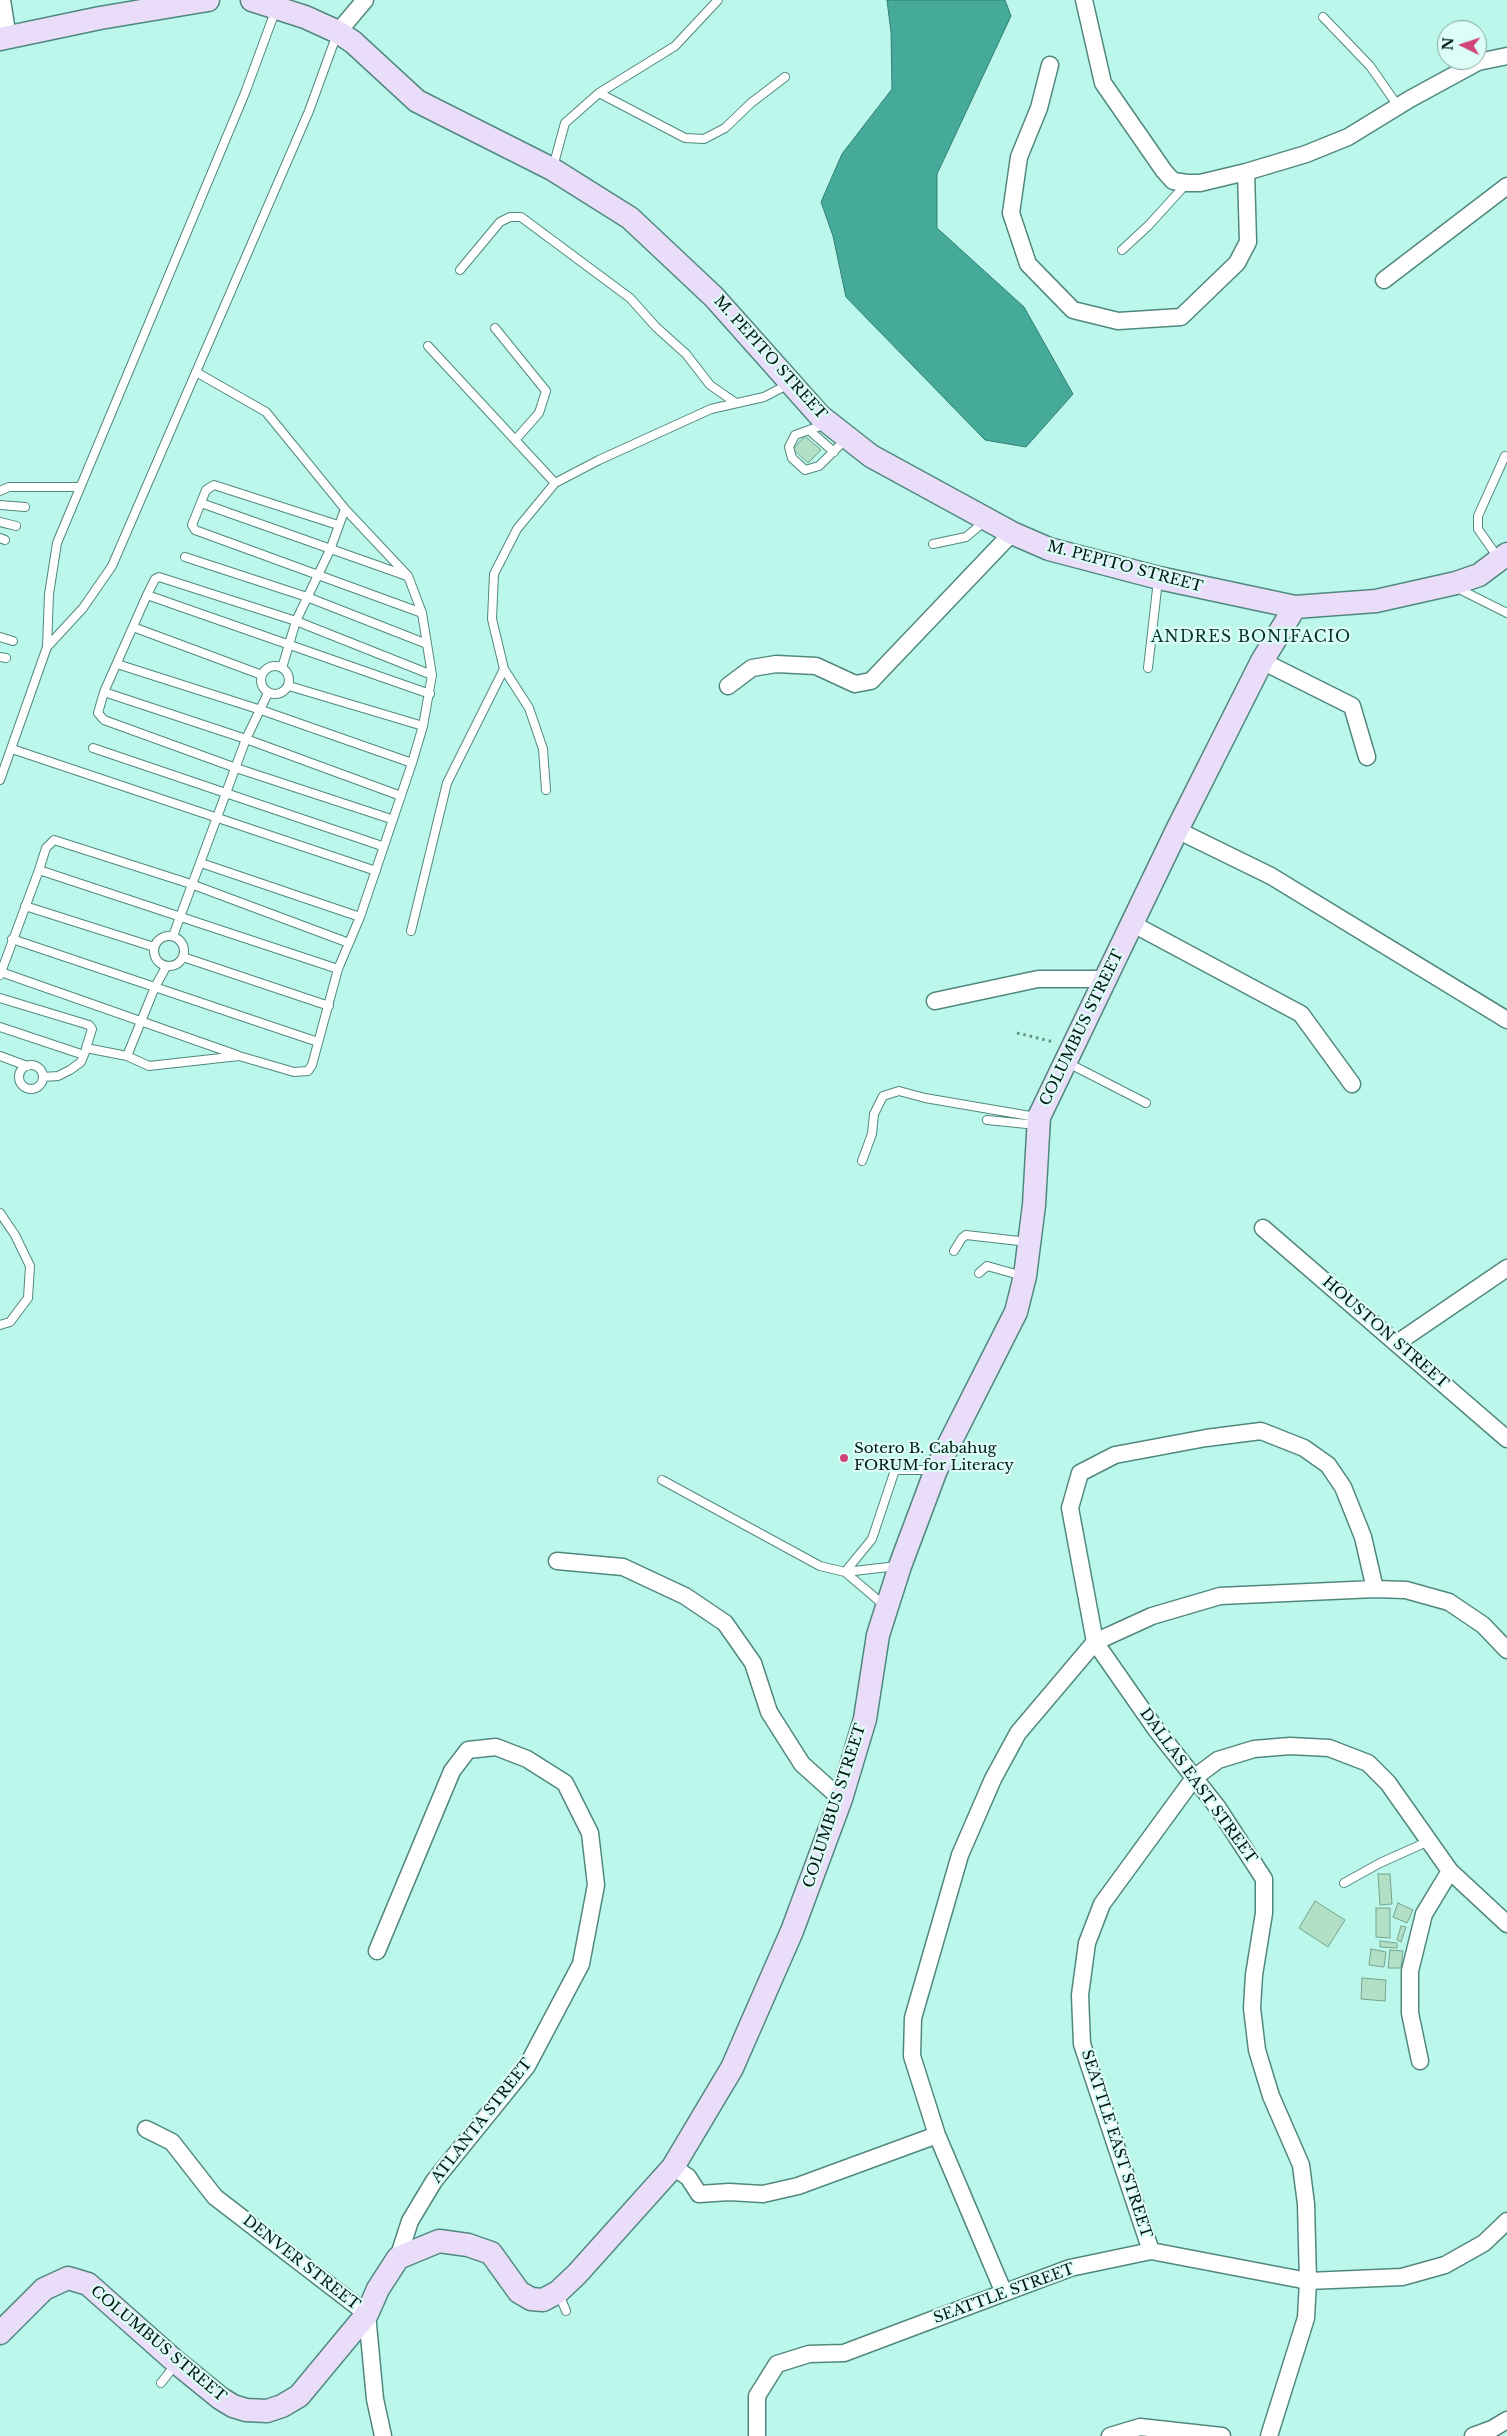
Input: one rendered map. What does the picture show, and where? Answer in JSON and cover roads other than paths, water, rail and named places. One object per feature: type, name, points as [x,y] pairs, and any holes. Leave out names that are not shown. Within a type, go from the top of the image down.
[{"type":"street","points":[[2,0],[4,38],[100,18],[208,0]]},
{"type":"street","name":"M. PEPITO STREET","points":[[252,0],[277,7],[338,32],[360,48],[417,101],[552,170],[630,218],[714,297],[820,416],[819,426],[841,445],[871,456],[1012,533],[1049,549],[1158,578],[1295,607],[1376,601],[1456,583],[1479,575],[1503,557]]},
{"type":"street","points":[[338,32],[365,0]]},
{"type":"street","points":[[1084,0],[1103,83],[1168,176],[1173,181],[1186,183],[1200,183],[1246,172],[1306,154],[1348,137],[1398,106],[1478,62],[1507,56]]},
{"type":"street","points":[[1050,65],[1039,108],[1019,157],[1010,213],[1028,264],[1073,310],[1118,321],[1181,317],[1237,264],[1248,242],[1246,172]]},
{"type":"street","points":[[1384,280],[1507,186]]},
{"type":"street","points":[[728,686],[752,668],[776,664],[816,666],[855,684],[871,681],[1012,533]]},
{"type":"street","name":"COLUMBUS STREET","points":[[0,2333],[44,2289],[68,2278],[88,2284],[176,2363],[233,2406],[246,2410],[267,2411],[282,2406],[298,2396],[367,2314],[378,2289],[398,2258],[439,2241],[468,2245],[491,2253],[519,2292],[531,2299],[562,2301],[577,2274],[674,2167],[732,2068],[792,1931],[841,1799],[865,1719],[878,1635],[900,1566],[936,1470],[1016,1312],[1025,1276],[1030,1242],[1034,1205],[1038,1121],[1068,1054],[1133,924],[1177,830],[1262,661],[1295,607]]},
{"type":"street","points":[[1262,661],[1352,706],[1368,757]]},
{"type":"street","points":[[1177,830],[1271,876],[1507,1020]]},
{"type":"street","points":[[1133,924],[1301,1014],[1352,1084]]},
{"type":"street","points":[[935,1002],[1038,979],[1104,979]]},
{"type":"street","name":"HOUSTON STREET","points":[[1263,1228],[1507,1439]]},
{"type":"street","points":[[1397,1343],[1507,1268]]},
{"type":"street","points":[[1095,1642],[1070,1508],[1080,1473],[1115,1455],[1206,1438],[1261,1431],[1304,1448],[1328,1465],[1343,1487],[1363,1537],[1375,1589]]},
{"type":"street","points":[[557,1561],[623,1567],[685,1596],[725,1623],[753,1663],[769,1712],[802,1764],[841,1799]]},
{"type":"street","points":[[1004,2293],[937,2135],[912,2056],[913,2018],[960,1855],[993,1779],[1018,1734],[1095,1642],[1152,1616],[1220,1596],[1375,1589],[1406,1590],[1449,1602],[1483,1625],[1507,1650]]},
{"type":"street","name":"DALLAS EAST STREET","points":[[1095,1642],[1218,1808],[1264,1879],[1264,1913],[1254,1975],[1253,2016],[1257,2050],[1271,2096],[1301,2166],[1306,2204],[1308,2281],[1306,2318],[1269,2436]]},
{"type":"street","name":"SEATTLE EAST STREET","points":[[1152,2252],[1082,2044],[1080,1995],[1087,1943],[1102,1904],[1194,1778],[1218,1760],[1254,1749],[1290,1746],[1329,1748],[1368,1764],[1388,1783],[1450,1871],[1507,1924]]},
{"type":"street","name":"ATLANTA STREET","points":[[377,1951],[452,1771],[468,1750],[496,1747],[527,1759],[566,1783],[590,1833],[596,1885],[581,1964],[527,2066],[434,2181],[410,2221],[398,2258]]},
{"type":"street","points":[[1420,2061],[1410,2013],[1410,1971],[1424,1914],[1450,1871]]},
{"type":"street","name":"DENVER STREET","points":[[146,2129],[172,2142],[215,2197],[367,2314],[375,2399],[383,2436]]},
{"type":"street","points":[[674,2167],[688,2178],[699,2194],[729,2192],[764,2194],[798,2186],[937,2135]]},
{"type":"street","name":"SEATTLE STREET","points":[[756,2436],[756,2396],[776,2364],[809,2354],[844,2353],[1070,2268],[1152,2252],[1308,2281],[1402,2277],[1445,2265],[1484,2243],[1507,2221]]},
{"type":"street","points":[[1473,2436],[1492,2429],[1507,2420]]},
{"type":"street","points":[[1110,2436],[1140,2427],[1222,2436]]},
{"type":"lane","points":[[552,170],[565,123],[599,93],[675,46],[718,0]]},
{"type":"lane","points":[[0,780],[47,647],[49,594],[57,544],[241,102],[277,7]]},
{"type":"lane","points":[[1323,18],[1370,66],[1398,106]]},
{"type":"lane","points":[[47,647],[83,608],[112,566],[309,111],[338,32]]},
{"type":"lane","points":[[599,93],[685,138],[704,138],[725,128],[751,103],[785,77]]},
{"type":"lane","points":[[1122,250],[1149,225],[1186,183]]},
{"type":"lane","points":[[460,270],[500,222],[510,217],[522,217],[630,298],[656,327],[686,354],[710,385],[736,403]]},
{"type":"lane","points":[[495,328],[546,391],[539,414],[516,439]]},
{"type":"lane","points":[[428,346],[555,483]]},
{"type":"lane","points":[[196,372],[266,412],[345,509],[408,576],[422,612],[432,675],[423,726],[412,763],[391,819],[360,917],[349,943],[338,969],[312,1065],[308,1071],[294,1072],[239,1056],[141,1020],[1,973],[12,938],[40,870],[46,848],[54,840],[191,884],[349,943]]},
{"type":"lane","points":[[546,790],[543,749],[530,708],[504,669],[492,619],[494,574],[517,529],[555,483],[711,409],[764,397],[791,383]]},
{"type":"lane","points":[[819,426],[795,435],[789,447],[792,458],[805,470],[819,466],[841,445]]},
{"type":"lane","points":[[1503,557],[1478,529],[1478,516],[1505,456]]},
{"type":"lane","points":[[338,525],[214,485],[206,490],[192,525],[195,530],[422,612]]},
{"type":"lane","points":[[0,491],[9,487],[79,488]]},
{"type":"lane","points":[[201,502],[330,550],[408,576]]},
{"type":"lane","points":[[0,505],[25,507]]},
{"type":"lane","points":[[282,668],[296,621],[330,550],[345,509]]},
{"type":"lane","points":[[933,544],[966,536],[987,519]]},
{"type":"lane","points":[[0,522],[16,526]]},
{"type":"lane","points":[[185,557],[307,597],[427,644]]},
{"type":"lane","points":[[391,819],[236,768],[104,720],[98,713],[104,692],[132,627],[155,580],[159,577],[296,621],[432,675]]},
{"type":"lane","points":[[1148,668],[1158,578]]},
{"type":"lane","points":[[1456,583],[1463,591],[1507,613]]},
{"type":"lane","points":[[147,595],[430,694]]},
{"type":"lane","points":[[132,627],[262,675]]},
{"type":"lane","points":[[0,637],[14,641]]},
{"type":"lane","points":[[116,664],[261,710],[412,763]]},
{"type":"lane","points":[[272,666],[282,668],[289,675],[288,686],[281,694],[268,693],[262,685],[264,671],[272,666]]},
{"type":"lane","points":[[411,931],[447,784],[504,669]]},
{"type":"lane","points":[[288,686],[423,726]]},
{"type":"lane","points":[[104,692],[246,739],[401,796]]},
{"type":"lane","points":[[173,936],[191,884],[218,819],[246,739],[268,693]]},
{"type":"lane","points":[[93,748],[382,846]]},
{"type":"lane","points":[[12,749],[376,871]]},
{"type":"lane","points":[[201,863],[360,917]]},
{"type":"lane","points":[[40,870],[181,915],[338,969]]},
{"type":"lane","points":[[26,906],[154,948]]},
{"type":"lane","points":[[173,936],[182,942],[185,952],[176,965],[166,966],[155,957],[154,948],[164,937],[173,936]]},
{"type":"lane","points":[[12,938],[318,1042]]},
{"type":"lane","points":[[183,957],[329,1006]]},
{"type":"lane","points":[[127,1056],[155,986],[166,966]]},
{"type":"lane","points":[[0,998],[89,1025],[92,1029],[81,1062],[58,1076],[43,1077]]},
{"type":"lane","points":[[0,1027],[85,1051],[127,1056],[149,1066],[158,1067],[239,1056]]},
{"type":"lane","points":[[1068,1054],[1146,1103]]},
{"type":"lane","points":[[0,1056],[38,1068],[43,1077],[40,1085],[34,1089],[23,1086],[19,1075],[27,1066]]},
{"type":"lane","points":[[862,1161],[872,1134],[874,1114],[883,1096],[899,1091],[1038,1121]]},
{"type":"lane","points":[[987,1120],[1038,1121]]},
{"type":"lane","points":[[0,1213],[15,1235],[30,1266],[28,1298],[10,1322],[0,1325]]},
{"type":"lane","points":[[954,1251],[966,1235],[1030,1242]]},
{"type":"lane","points":[[979,1274],[987,1266],[1025,1276]]},
{"type":"lane","points":[[845,1572],[872,1539],[895,1470],[936,1470]]},
{"type":"lane","points":[[662,1480],[820,1566],[845,1572],[900,1566]]},
{"type":"lane","points":[[845,1572],[887,1608]]},
{"type":"lane","points":[[1344,1883],[1380,1863],[1429,1842]]},
{"type":"lane","points":[[161,2383],[176,2363]]},
{"type":"place","name":"Sotero B. Cabahug FORUM for Literacy","points":[[844,1458]]},
{"type":"district","name":"ANDRES BONIFACIO","points":[[1251,637]]}]
